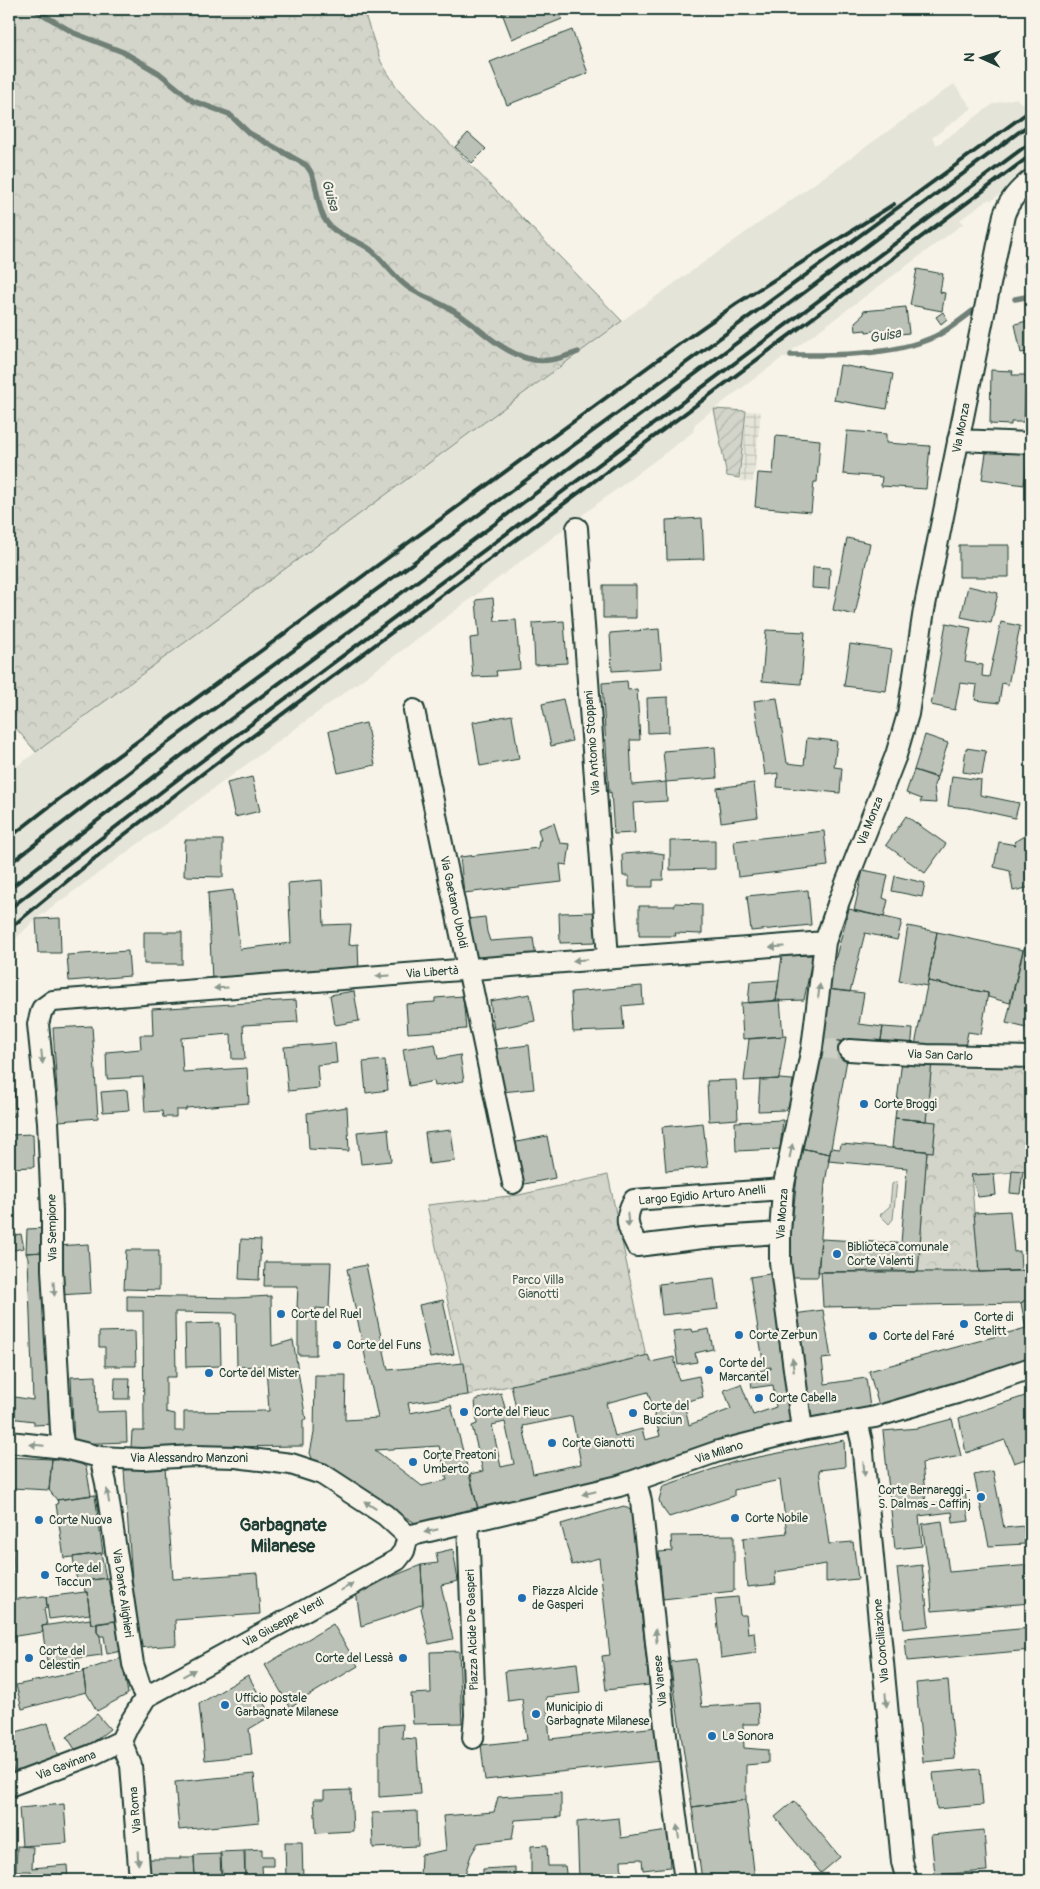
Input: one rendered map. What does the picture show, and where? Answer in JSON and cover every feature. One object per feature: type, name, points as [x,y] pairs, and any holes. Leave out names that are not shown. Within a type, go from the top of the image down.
[{"type":"street","name":"Via Monza","points":[[802,1430],[780,1262],[780,1232],[783,1189],[814,1048],[825,942],[896,754],[908,714],[924,610],[1004,215],[1008,204],[1031,180]]},
{"type":"street","points":[[958,440],[1031,443]]},
{"type":"street","name":"Via Antonio Stoppani","points":[[577,528],[608,958]]},
{"type":"street","name":"Via Gaetano Uboldi","points":[[414,710],[513,1183]]},
{"type":"street","name":"Via Libertà","points":[[42,1009],[53,1001],[825,942]]},
{"type":"street","name":"Via Sempione","points":[[42,1009],[38,1024],[48,1122],[52,1211],[52,1269],[61,1431],[64,1448]]},
{"type":"street","name":"Via San Carlo","points":[[849,1050],[927,1055],[1031,1057]]},
{"type":"street","name":"Largo Egidio Arturo Anelli","points":[[780,1232],[703,1238],[637,1246],[630,1231],[627,1212],[634,1200],[783,1189]]},
{"type":"street","name":"Via Milano","points":[[408,1536],[636,1482],[719,1451],[802,1430],[857,1421],[957,1394],[1031,1368]]},
{"type":"street","name":"Via Conciliazione","points":[[857,1421],[862,1442],[902,1874]]},
{"type":"street","name":"Via Alessandro Manzoni","points":[[9,1442],[64,1448],[100,1456],[142,1458],[236,1457],[291,1464],[322,1474],[385,1515],[408,1536]]},
{"type":"street","name":"Via Dante Alighieri","points":[[100,1456],[106,1483],[133,1664],[140,1686],[146,1697]]},
{"type":"street","name":"Via Varese","points":[[636,1482],[641,1501],[664,1713],[685,1880]]},
{"type":"street","name":"Piazza Alcide De Gasperi","points":[[468,1522],[475,1715],[473,1738]]},
{"type":"street","name":"Via Giuseppe Verdi","points":[[146,1697],[397,1560],[404,1551],[408,1536]]},
{"type":"street","points":[[121,1741],[146,1697]]},
{"type":"street","name":"Via Gavinana","points":[[9,1786],[92,1755],[121,1741]]},
{"type":"street","name":"Via Roma","points":[[121,1741],[131,1765],[140,1880]]},
{"type":"shaded area","points":[[954,84],[972,108],[932,138],[937,145],[993,104],[1016,98],[1022,104],[1031,97],[1031,171],[991,201],[989,199],[960,220],[963,224],[794,349],[789,358],[782,358],[714,409],[695,424],[693,432],[408,646],[36,919],[9,945],[9,772],[578,352]]},
{"type":"shaded area","points":[[747,411],[761,412],[753,482],[740,481]]},
{"type":"green space","points":[[9,9],[363,9],[381,62],[399,91],[622,321],[36,752],[9,720]]},
{"type":"green space","points":[[714,409],[746,411],[739,478],[727,476]]},
{"type":"green space","points":[[932,1062],[1031,1066],[1031,1171],[971,1175],[979,1272],[918,1272],[927,1151],[933,1152],[936,1122],[926,1121]]},
{"type":"green space","name":"Parco Villa Gianotti","points":[[608,1175],[646,1356],[468,1395],[427,1205],[519,1195]]},
{"type":"green space","points":[[897,1181],[893,1219],[889,1224],[880,1215],[890,1206],[892,1184]]},
{"type":"building","points":[[512,9],[558,9],[562,19],[512,39],[502,13]]},
{"type":"building","points":[[572,30],[588,73],[507,105],[490,62]]},
{"type":"building","points":[[468,133],[486,149],[472,163],[455,147]]},
{"type":"building","points":[[1029,231],[1031,232],[1031,268],[1024,267]]},
{"type":"building","points":[[917,269],[943,274],[940,292],[945,293],[942,311],[910,305]]},
{"type":"building","points":[[906,307],[909,333],[891,335],[890,329],[866,332],[866,330],[856,331],[855,322],[864,314],[863,311]]},
{"type":"building","points":[[943,312],[947,319],[941,324],[936,317]]},
{"type":"building","points":[[1031,320],[1031,351],[1021,353],[1015,324]]},
{"type":"building","points":[[840,365],[893,374],[887,409],[834,400]]},
{"type":"building","points":[[991,370],[1013,371],[1012,375],[1026,375],[1024,422],[1011,422],[1011,425],[990,424]]},
{"type":"building","points":[[847,431],[886,434],[886,443],[930,446],[926,489],[881,486],[882,477],[843,474]]},
{"type":"building","points":[[776,436],[820,440],[817,482],[814,482],[811,512],[755,507],[758,473],[773,474]]},
{"type":"building","points":[[987,447],[1029,453],[1024,485],[982,479]]},
{"type":"building","points":[[1028,497],[1031,497],[1031,517],[1027,517]]},
{"type":"building","points":[[702,518],[704,559],[667,560],[666,520]]},
{"type":"building","points":[[847,538],[870,543],[855,615],[833,610]]},
{"type":"building","points":[[959,545],[1009,545],[1009,577],[959,577]]},
{"type":"building","points":[[813,567],[830,568],[829,589],[812,588]]},
{"type":"building","points":[[603,585],[636,585],[636,618],[603,618]]},
{"type":"building","points":[[968,586],[998,593],[991,623],[961,617]]},
{"type":"building","points":[[493,598],[495,621],[516,620],[520,669],[496,671],[497,676],[473,677],[470,638],[479,637],[476,600]]},
{"type":"building","points":[[564,621],[567,663],[535,665],[533,623]]},
{"type":"building","points":[[1001,622],[1020,626],[1008,685],[1002,683],[999,703],[975,700],[977,685],[960,683],[955,710],[931,705],[946,623],[971,628],[965,662],[983,665],[982,676],[989,677]]},
{"type":"building","points":[[659,629],[662,668],[612,671],[610,633]]},
{"type":"building","points":[[766,630],[805,632],[801,684],[762,681]]},
{"type":"building","points":[[850,644],[892,650],[886,691],[844,686]]},
{"type":"building","points":[[627,681],[628,690],[637,689],[640,740],[630,740],[632,785],[666,782],[667,801],[633,803],[635,833],[614,834],[611,792],[609,793],[602,683]]},
{"type":"building","points":[[668,697],[669,732],[648,733],[647,698]]},
{"type":"building","points":[[777,698],[787,763],[804,765],[807,738],[837,741],[834,767],[842,768],[840,793],[777,787],[778,773],[765,775],[754,701]]},
{"type":"building","points":[[563,699],[572,741],[551,746],[542,704]]},
{"type":"building","points":[[512,715],[519,759],[480,766],[473,722]]},
{"type":"building","points":[[366,723],[375,765],[338,773],[329,731]]},
{"type":"building","points":[[925,735],[948,743],[937,777],[914,770]]},
{"type":"building","points":[[715,747],[717,778],[666,782],[663,751]]},
{"type":"building","points":[[966,748],[986,751],[982,775],[963,772]]},
{"type":"building","points":[[914,770],[937,778],[934,785],[936,803],[920,802],[922,799],[906,793]]},
{"type":"building","points":[[952,776],[981,780],[980,795],[1019,803],[1015,818],[969,808],[948,806]]},
{"type":"building","points":[[252,777],[260,811],[235,817],[227,783]]},
{"type":"building","points":[[754,783],[758,817],[721,822],[717,788]]},
{"type":"building","points":[[906,816],[946,844],[925,873],[886,845]]},
{"type":"building","points":[[554,823],[560,843],[570,844],[567,865],[560,864],[562,882],[464,893],[460,857],[538,848],[539,840],[541,840],[538,829]]},
{"type":"building","points":[[824,831],[828,866],[738,877],[734,841]]},
{"type":"building","points":[[1031,832],[1031,887],[1013,891],[1010,871],[994,867],[999,842],[1016,845],[1014,842]]},
{"type":"building","points":[[185,840],[223,840],[223,877],[184,876]]},
{"type":"building","points":[[715,840],[715,869],[670,870],[670,841]]},
{"type":"building","points":[[652,852],[664,854],[663,880],[653,880],[653,887],[629,887],[629,876],[623,876],[622,854]]},
{"type":"building","points":[[863,870],[888,875],[883,898],[888,900],[884,917],[854,911]]},
{"type":"building","points":[[895,876],[925,883],[922,897],[892,891]]},
{"type":"building","points":[[322,880],[324,925],[351,924],[349,945],[358,944],[359,973],[212,981],[208,893],[233,890],[240,949],[291,943],[288,883]]},
{"type":"building","points":[[808,890],[811,925],[751,931],[747,896]]},
{"type":"building","points":[[675,903],[702,904],[702,934],[675,933],[676,936],[639,936],[639,906],[675,906]]},
{"type":"building","points":[[849,909],[902,921],[897,940],[865,933],[850,992],[827,989]]},
{"type":"building","points":[[596,912],[597,942],[560,943],[559,913]]},
{"type":"building","points":[[485,917],[490,941],[533,938],[536,958],[474,962],[467,919]]},
{"type":"building","points":[[60,918],[61,953],[38,953],[36,919]]},
{"type":"building","points":[[908,926],[937,932],[927,986],[899,981]]},
{"type":"building","points":[[144,932],[182,932],[182,964],[144,964]]},
{"type":"building","points":[[937,932],[1023,950],[1010,1003],[988,997],[988,993],[928,981]]},
{"type":"building","points":[[1024,948],[1031,949],[1031,1029],[1006,1023]]},
{"type":"building","points":[[128,951],[130,976],[69,981],[67,955]]},
{"type":"building","points":[[813,955],[804,1000],[776,1001],[782,956]]},
{"type":"building","points":[[779,980],[776,1001],[748,1003],[750,982]]},
{"type":"building","points":[[928,981],[988,993],[981,1034],[968,1032],[965,1047],[915,1045]]},
{"type":"building","points":[[642,986],[643,1004],[622,1006],[624,1030],[573,1032],[571,992]]},
{"type":"building","points":[[827,989],[864,993],[859,1024],[883,1027],[880,1046],[832,1040],[818,1041]]},
{"type":"building","points":[[354,991],[359,1021],[335,1025],[330,995]]},
{"type":"building","points":[[530,994],[535,1021],[494,1029],[490,1001]]},
{"type":"building","points":[[463,996],[466,1029],[408,1033],[406,1004],[435,1002],[435,998]]},
{"type":"building","points":[[296,1000],[298,1022],[243,1025],[245,1059],[232,1059],[231,1034],[181,1038],[183,1072],[247,1068],[249,1103],[186,1108],[186,1110],[176,1110],[176,1117],[163,1117],[162,1111],[145,1112],[143,1077],[107,1079],[106,1052],[141,1049],[140,1035],[153,1035],[152,1009]]},
{"type":"building","points":[[780,1000],[783,1036],[743,1039],[741,1003]]},
{"type":"building","points":[[92,1026],[98,1118],[59,1121],[53,1028]]},
{"type":"building","points":[[883,1027],[913,1029],[911,1050],[880,1046]]},
{"type":"building","points":[[786,1036],[779,1079],[744,1081],[749,1039]]},
{"type":"building","points":[[832,1040],[850,1043],[830,1154],[800,1148],[818,1041]]},
{"type":"building","points":[[335,1043],[337,1063],[317,1065],[319,1088],[288,1091],[284,1047]]},
{"type":"building","points":[[9,1044],[11,1044],[16,1116],[9,1116]]},
{"type":"building","points":[[435,1044],[438,1059],[460,1055],[464,1081],[435,1086],[434,1081],[409,1086],[403,1049]]},
{"type":"building","points":[[529,1045],[534,1089],[501,1092],[496,1049]]},
{"type":"building","points":[[385,1060],[388,1090],[366,1093],[363,1062]]},
{"type":"building","points":[[902,1060],[932,1062],[926,1121],[895,1118]]},
{"type":"building","points":[[736,1080],[738,1119],[709,1121],[707,1081]]},
{"type":"building","points":[[760,1080],[793,1080],[790,1104],[785,1110],[758,1111]]},
{"type":"building","points":[[127,1090],[129,1110],[103,1112],[101,1092]]},
{"type":"building","points":[[347,1107],[349,1151],[309,1149],[307,1113]]},
{"type":"building","points":[[895,1118],[936,1122],[933,1152],[892,1148]]},
{"type":"building","points":[[783,1120],[780,1149],[736,1151],[735,1122]]},
{"type":"building","points":[[703,1123],[708,1167],[666,1171],[662,1127]]},
{"type":"building","points":[[388,1129],[391,1161],[361,1164],[357,1132]]},
{"type":"building","points":[[451,1130],[455,1161],[429,1164],[425,1133]]},
{"type":"building","points":[[33,1134],[34,1167],[9,1168],[9,1135]]},
{"type":"building","points":[[547,1136],[555,1178],[520,1185],[512,1143]]},
{"type":"building","points":[[841,1144],[927,1151],[918,1272],[893,1271],[894,1243],[901,1243],[907,1168],[828,1161],[831,1148],[840,1149]]},
{"type":"building","points":[[800,1148],[830,1154],[825,1183],[818,1277],[790,1277],[791,1233]]},
{"type":"building","points":[[1012,1170],[1023,1171],[1020,1194],[1010,1193]]},
{"type":"building","points":[[994,1174],[996,1195],[978,1197],[971,1175]]},
{"type":"building","points":[[1010,1211],[1014,1252],[1020,1251],[1021,1271],[979,1272],[974,1213]]},
{"type":"building","points":[[47,1228],[45,1252],[26,1253],[27,1229]]},
{"type":"building","points":[[21,1234],[24,1248],[9,1251],[9,1236]]},
{"type":"building","points":[[241,1239],[261,1240],[259,1280],[239,1279]]},
{"type":"building","points":[[821,1239],[894,1243],[893,1271],[818,1272]]},
{"type":"building","points":[[88,1244],[91,1293],[59,1295],[57,1246]]},
{"type":"building","points":[[126,1250],[159,1250],[159,1290],[124,1289]]},
{"type":"building","points":[[45,1252],[55,1424],[34,1425],[34,1421],[9,1418],[9,1396],[33,1400],[28,1258],[26,1253]]},
{"type":"building","points":[[265,1262],[331,1262],[329,1309],[316,1308],[316,1355],[298,1355],[298,1286],[264,1286]]},
{"type":"building","points":[[366,1265],[388,1370],[464,1363],[468,1395],[408,1403],[410,1413],[451,1405],[478,1509],[417,1524],[313,1461],[310,1453],[314,1433],[315,1375],[346,1375],[345,1420],[378,1418],[347,1269]],"holes":[[[439,1446],[447,1480],[422,1486],[375,1450]]]},
{"type":"building","points":[[1031,1270],[1031,1296],[1021,1303],[823,1307],[821,1272],[979,1272]]},
{"type":"building","points":[[776,1273],[796,1419],[655,1468],[653,1462],[611,1478],[478,1509],[470,1474],[483,1471],[472,1426],[477,1424],[475,1400],[501,1393],[508,1419],[518,1418],[511,1385],[589,1370],[648,1355],[651,1362],[674,1357],[679,1380],[699,1376],[703,1397],[684,1402],[689,1425],[731,1409],[724,1390],[741,1384],[753,1415],[776,1407],[773,1385],[752,1388],[750,1372],[771,1369],[771,1367],[764,1368],[750,1277]],"holes":[[[648,1392],[660,1436],[645,1440],[642,1429],[615,1436],[606,1403]],[[572,1416],[581,1464],[533,1474],[523,1426]],[[505,1422],[514,1464],[501,1467],[492,1425]]]},
{"type":"building","points":[[714,1278],[718,1309],[662,1315],[659,1284]]},
{"type":"building","points":[[127,1296],[236,1298],[271,1296],[272,1346],[293,1340],[306,1420],[303,1420],[303,1446],[131,1448],[132,1431],[144,1431],[143,1311],[127,1311]],"holes":[[[175,1312],[236,1313],[237,1367],[266,1366],[269,1411],[184,1412],[184,1431],[175,1431],[175,1414],[166,1412],[166,1377],[176,1377]]]},
{"type":"building","points":[[1031,1296],[1031,1362],[880,1410],[869,1371],[1026,1328],[1021,1303]]},
{"type":"building","points":[[443,1300],[454,1354],[430,1358],[419,1305]]},
{"type":"building","points":[[823,1310],[831,1358],[822,1359],[825,1384],[866,1378],[870,1408],[807,1418],[794,1314]]},
{"type":"building","points":[[220,1323],[221,1366],[186,1367],[185,1324]]},
{"type":"building","points":[[692,1329],[693,1332],[709,1329],[713,1349],[695,1353],[697,1362],[678,1365],[673,1331]]},
{"type":"building","points":[[135,1331],[136,1366],[105,1366],[105,1347],[99,1347],[99,1332]]},
{"type":"building","points":[[96,1376],[97,1412],[126,1411],[127,1442],[74,1444],[71,1377]]},
{"type":"building","points":[[115,1378],[130,1378],[129,1399],[114,1399]]},
{"type":"building","points":[[1031,1385],[1031,1413],[1025,1396],[1027,1387]]},
{"type":"building","points":[[1025,1396],[1031,1413],[1031,1457],[1014,1463],[1005,1440],[966,1453],[959,1418]]},
{"type":"building","points":[[952,1419],[961,1456],[922,1463],[926,1504],[951,1501],[950,1494],[965,1492],[969,1521],[953,1523],[952,1512],[919,1516],[922,1546],[895,1549],[883,1431],[918,1428]]},
{"type":"building","points":[[844,1440],[845,1467],[819,1470],[829,1544],[853,1542],[858,1579],[826,1582],[826,1564],[775,1572],[776,1584],[747,1587],[743,1538],[787,1533],[780,1480],[734,1490],[734,1496],[669,1517],[661,1506],[659,1500],[663,1486],[734,1462]]},
{"type":"building","points":[[9,1457],[52,1459],[49,1490],[11,1488],[14,1573],[9,1573]]},
{"type":"building","points":[[1031,1457],[1031,1480],[1025,1459]]},
{"type":"building","points":[[52,1459],[78,1462],[86,1467],[91,1495],[57,1500],[49,1490]]},
{"type":"building","points":[[165,1467],[173,1579],[257,1573],[260,1614],[175,1620],[176,1645],[137,1648],[124,1470]]},
{"type":"building","points":[[993,1471],[1004,1528],[1024,1526],[1025,1544],[989,1546],[974,1475]]},
{"type":"building","points":[[95,1495],[103,1553],[64,1558],[57,1500]]},
{"type":"building","points":[[624,1506],[635,1513],[641,1560],[636,1561],[649,1685],[606,1690],[602,1656],[610,1655],[599,1558],[572,1565],[561,1524]]},
{"type":"building","points":[[942,1521],[949,1572],[1031,1565],[1031,1603],[932,1611],[922,1524]]},
{"type":"building","points":[[734,1535],[734,1591],[663,1599],[659,1552],[672,1551],[671,1536]]},
{"type":"building","points":[[453,1549],[458,1581],[441,1585],[453,1639],[429,1644],[421,1608],[423,1606],[421,1565],[438,1563],[436,1553]]},
{"type":"building","points":[[101,1553],[106,1578],[77,1582],[73,1557]]},
{"type":"building","points":[[421,1565],[423,1604],[361,1626],[356,1591]]},
{"type":"building","points":[[922,1565],[929,1626],[904,1629],[897,1568]]},
{"type":"building","points":[[108,1578],[115,1621],[91,1624],[84,1581]]},
{"type":"building","points":[[87,1592],[90,1614],[49,1619],[46,1597]]},
{"type":"building","points":[[46,1597],[47,1608],[44,1609],[47,1625],[42,1626],[43,1632],[9,1637],[9,1600]]},
{"type":"building","points":[[738,1597],[740,1615],[746,1615],[748,1633],[754,1632],[756,1653],[721,1658],[715,1599]]},
{"type":"building","points":[[90,1619],[91,1624],[97,1624],[102,1655],[47,1662],[42,1626]]},
{"type":"building","points":[[115,1621],[121,1651],[107,1654],[104,1636],[100,1636],[97,1632],[97,1624]]},
{"type":"building","points":[[333,1624],[358,1666],[290,1707],[265,1665]]},
{"type":"building","points":[[1031,1628],[1031,1650],[907,1661],[905,1639]]},
{"type":"building","points":[[459,1651],[462,1723],[413,1724],[411,1694],[431,1693],[430,1652]]},
{"type":"building","points":[[122,1658],[128,1694],[97,1711],[86,1692],[83,1671]]},
{"type":"building","name":"La Sonora","points":[[696,1659],[702,1707],[758,1703],[759,1724],[743,1724],[744,1748],[768,1750],[768,1763],[746,1765],[746,1800],[692,1807],[670,1662]]},
{"type":"building","name":"Municipio di Garbagnate Milanese","points":[[577,1663],[580,1693],[546,1697],[550,1739],[657,1727],[661,1761],[485,1780],[481,1745],[527,1740],[522,1699],[508,1701],[505,1671]]},
{"type":"building","points":[[83,1671],[86,1692],[22,1709],[16,1685]]},
{"type":"building","points":[[248,1675],[271,1716],[249,1729],[252,1755],[205,1760],[199,1704]]},
{"type":"building","points":[[948,1680],[955,1759],[923,1762],[916,1683]]},
{"type":"building","points":[[97,1714],[110,1729],[78,1754],[67,1737]]},
{"type":"building","points":[[48,1723],[59,1761],[14,1775],[9,1734]]},
{"type":"building","points":[[403,1724],[402,1738],[416,1739],[420,1794],[379,1797],[379,1726]]},
{"type":"building","points":[[980,1769],[983,1805],[937,1809],[933,1773]]},
{"type":"building","points":[[254,1774],[259,1822],[179,1830],[175,1782]]},
{"type":"building","points":[[351,1790],[353,1831],[316,1833],[314,1799],[324,1799],[324,1791]]},
{"type":"building","points":[[561,1793],[561,1817],[515,1820],[512,1839],[478,1843],[471,1855],[463,1880],[447,1880],[447,1877],[420,1877],[421,1855],[446,1850],[443,1816],[494,1812],[498,1797]]},
{"type":"building","points":[[746,1800],[755,1880],[702,1880],[692,1807]]},
{"type":"building","points":[[794,1801],[840,1857],[821,1873],[775,1817]]},
{"type":"building","points":[[64,1804],[67,1843],[22,1846],[19,1808]]},
{"type":"building","points":[[417,1811],[418,1846],[373,1848],[372,1813]]},
{"type":"building","points":[[619,1818],[621,1838],[668,1831],[670,1867],[643,1870],[642,1859],[621,1860],[622,1880],[579,1880],[577,1822]]},
{"type":"building","points":[[984,1830],[987,1871],[935,1875],[931,1835]]},
{"type":"building","points":[[285,1842],[302,1842],[303,1880],[286,1880]]},
{"type":"building","points":[[547,1845],[548,1866],[565,1866],[567,1880],[531,1880],[531,1846]]},
{"type":"building","points":[[17,1846],[33,1847],[32,1868],[67,1865],[68,1880],[32,1880],[31,1871],[16,1871]]},
{"type":"building","points":[[262,1849],[262,1856],[273,1856],[273,1866],[262,1866],[263,1880],[245,1880],[245,1850]]},
{"type":"building","points":[[244,1851],[245,1879],[221,1880],[220,1852]]},
{"type":"building","points":[[221,1854],[222,1877],[195,1878],[194,1855]]},
{"type":"building","points":[[180,1857],[194,1857],[195,1879],[147,1880],[146,1859],[180,1859]]},
{"type":"building","points":[[515,1867],[515,1880],[483,1880],[483,1869]]},
{"type":"waterway","name":"Guisa","points":[[34,9],[74,33],[123,52],[159,73],[193,101],[229,114],[249,133],[306,165],[313,177],[321,211],[333,229],[371,250],[409,288],[454,311],[499,345],[533,360],[559,358],[578,352]]},
{"type":"waterway","name":"Guisa","points":[[1015,299],[1031,296]]},
{"type":"waterway","name":"Guisa","points":[[791,355],[865,353],[920,343],[951,327],[974,310]]},
{"type":"tunnel","points":[[817,1048],[849,1050]]},
{"type":"railway","points":[[9,864],[174,738],[1031,110]]},
{"type":"railway","points":[[9,889],[186,752],[1031,123]]},
{"type":"railway","points":[[9,909],[195,766],[1031,142]]},
{"type":"railway","points":[[9,929],[106,849],[202,774],[1031,155]]},
{"type":"railway","points":[[9,838],[59,799],[682,342],[736,304],[894,204]]},
{"type":"place","name":"Corte Broggi","points":[[864,1104]]},
{"type":"place","name":"Biblioteca comunale Corte Valenti","points":[[837,1254]]},
{"type":"place","name":"Corte del Ruel","points":[[281,1314]]},
{"type":"place","name":"Corte di Stelitt","points":[[964,1324]]},
{"type":"place","name":"Corte Zerbun","points":[[739,1335]]},
{"type":"place","name":"Corte del Faré","points":[[873,1336]]},
{"type":"place","name":"Corte del Funs","points":[[337,1345]]},
{"type":"place","name":"Corte del Marcantel","points":[[709,1370]]},
{"type":"place","name":"Corte del Mister","points":[[209,1373]]},
{"type":"place","name":"Corte Cabella","points":[[759,1398]]},
{"type":"place","name":"Corte del Pieuc","points":[[464,1412]]},
{"type":"place","name":"Corte del Busciun","points":[[633,1413]]},
{"type":"place","name":"Corte Gianotti","points":[[552,1443]]},
{"type":"place","name":"Corte Preatoni Umberto","points":[[413,1462]]},
{"type":"place","name":"Corte Bernareggi - S. Dalmas - Caffinj","points":[[981,1497]]},
{"type":"place","name":"Corte Nobile","points":[[735,1518]]},
{"type":"place","name":"Corte Nuova","points":[[39,1520]]},
{"type":"place","name":"Corte del Taccun","points":[[45,1575]]},
{"type":"place","name":"Piazza Alcide de Gasperi","points":[[522,1598]]},
{"type":"place","name":"Corte del Celestin","points":[[29,1658]]},
{"type":"place","name":"Corte del Lessà","points":[[403,1658]]},
{"type":"place","name":"Ufficio postale Garbagnate Milanese","points":[[225,1705]]},
{"type":"place","name":"Municipio di Garbagnate Milanese","points":[[536,1714]]},
{"type":"place","name":"La Sonora","points":[[712,1736]]},
{"type":"district","name":"Garbagnate Milanese","points":[[283,1535]]}]
